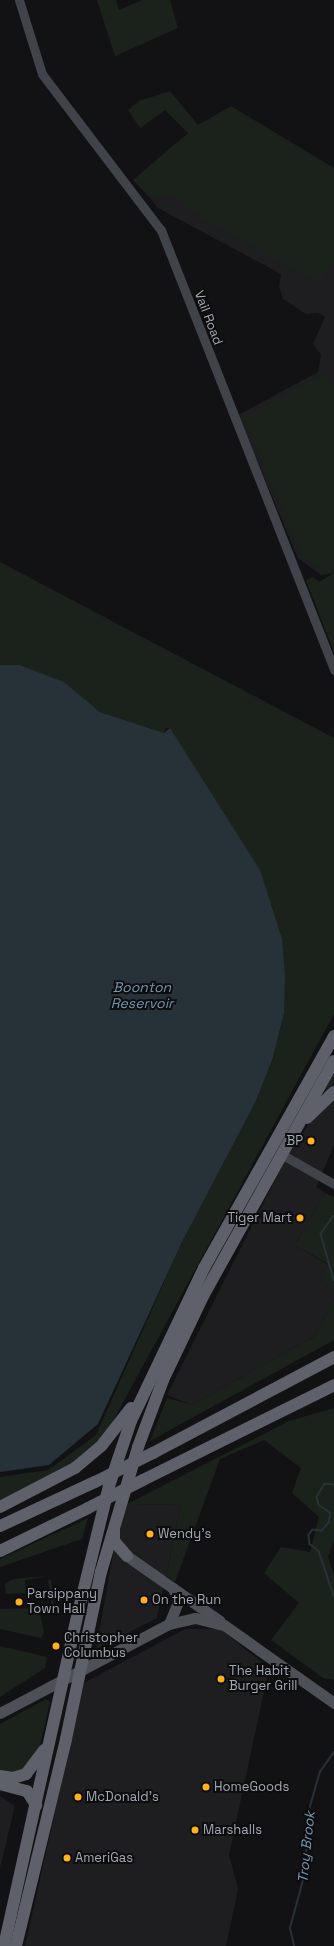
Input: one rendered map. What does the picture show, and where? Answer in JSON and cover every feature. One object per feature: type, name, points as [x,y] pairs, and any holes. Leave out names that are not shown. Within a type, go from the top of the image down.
[{"type":"highway","points":[[0,1507],[61,1477],[102,1445],[133,1404],[156,1363],[204,1268],[310,1082],[334,1036]]},
{"type":"highway","points":[[16,1946],[83,1666],[101,1572],[138,1447],[179,1345],[281,1154],[332,1067]]},
{"type":"highway","points":[[295,1130],[334,1092]]},
{"type":"highway","points":[[0,1526],[153,1453],[334,1357]]},
{"type":"highway","points":[[4,1946],[52,1729],[109,1486],[131,1421],[156,1363]]},
{"type":"highway","points":[[0,1552],[334,1385]]},
{"type":"highway","points":[[0,1546],[88,1508]]},
{"type":"highway","points":[[114,1525],[114,1541],[127,1556]]},
{"type":"highway","points":[[101,1572],[114,1556],[127,1556]]},
{"type":"highway","points":[[0,1776],[13,1778],[29,1771],[39,1761],[52,1729]]},
{"type":"highway","points":[[0,1784],[27,1790],[36,1805]]},
{"type":"main road","points":[[310,1082],[332,1067]]},
{"type":"main road","points":[[127,1556],[173,1588],[184,1592],[224,1625],[334,1703]]},
{"type":"main road","points":[[169,1624],[178,1602],[173,1588]]},
{"type":"main road","points":[[0,1713],[83,1666],[169,1624],[195,1618],[224,1625]]},
{"type":"street","name":"Vail Road","points":[[19,0],[42,74],[161,230],[334,670]]},
{"type":"street","points":[[281,1154],[334,1184]]},
{"type":"shaded area","points":[[97,0],[116,0],[119,10],[142,0],[170,0],[178,28],[115,56]]},
{"type":"shaded area","points":[[170,91],[198,125],[231,106],[334,168],[334,262],[320,280],[312,280],[195,214],[174,196],[150,198],[133,180],[188,133],[165,110],[140,128],[128,110],[139,101]]},
{"type":"shaded area","points":[[164,187],[334,206],[334,573],[321,575],[298,558],[238,415],[318,372],[321,355],[313,344],[325,317],[318,313],[306,314],[283,299],[279,286],[281,274],[158,208],[150,198]]},
{"type":"shaded area","points":[[325,373],[334,387],[334,569],[325,571],[302,556],[243,418]]},
{"type":"shaded area","points":[[0,562],[334,738],[334,1014],[106,1434],[66,1471],[0,1502],[0,1477],[48,1470],[96,1435],[182,1242],[256,1101],[273,1059],[284,1013],[170,728],[166,728],[164,733],[100,712],[64,682],[20,665],[0,665]]},
{"type":"shaded area","points":[[334,573],[334,652],[306,580],[313,577],[319,582]]},
{"type":"shaded area","points":[[334,1073],[334,1087],[323,1094],[333,1074]]},
{"type":"shaded area","points":[[334,1100],[334,1145],[316,1187],[325,1193],[295,1245],[328,1265],[320,1280],[334,1291],[334,1300],[315,1336],[192,1405],[167,1395],[284,1162],[314,1116]]},
{"type":"shaded area","points":[[325,1193],[334,1197],[334,1291],[320,1280],[328,1264],[295,1245]]},
{"type":"shaded area","points":[[334,1300],[334,1340],[150,1441],[167,1398],[192,1405],[315,1336]]},
{"type":"shaded area","points":[[334,1408],[334,1540],[328,1557],[334,1574],[334,1680],[323,1678],[271,1640],[299,1603],[264,1573],[281,1547],[310,1552],[319,1517],[292,1493],[301,1468],[264,1440],[220,1459],[175,1582],[166,1576],[181,1504],[125,1505],[289,1421]]},
{"type":"shaded area","points":[[181,1504],[157,1618],[96,1649],[118,1527],[125,1505]]},
{"type":"shaded area","points":[[88,1518],[82,1539],[0,1567],[0,1559]]},
{"type":"shaded area","points":[[48,1576],[25,1580],[26,1593],[6,1594],[5,1584],[13,1579]]},
{"type":"shaded area","points":[[51,1579],[54,1604],[52,1607],[48,1581]]},
{"type":"shaded area","points":[[38,1604],[44,1632],[41,1638],[0,1629],[0,1609],[38,1608]]},
{"type":"shaded area","points":[[185,1629],[220,1629],[269,1668],[229,1855],[238,1889],[226,1946],[25,1946],[84,1683]]},
{"type":"shaded area","points":[[0,1646],[47,1657],[45,1668],[0,1697]]},
{"type":"shaded area","points":[[46,1699],[50,1702],[38,1754],[23,1772],[0,1773],[0,1724]]},
{"type":"shaded area","points":[[0,1796],[15,1806],[0,1868]]},
{"type":"water","name":"Boonton Reservoir","points":[[0,665],[20,665],[64,682],[100,712],[164,733],[170,728],[260,870],[282,939],[285,977],[284,1013],[273,1058],[256,1101],[182,1242],[98,1424],[49,1465],[0,1472]]},
{"type":"waterway","name":"Troy Brook","points":[[334,1216],[321,1234],[334,1280]]},
{"type":"waterway","name":"Troy Brook","points":[[334,1485],[325,1484],[317,1497],[319,1505],[331,1513],[329,1523],[322,1531],[313,1530],[309,1535],[310,1544],[319,1551],[334,1596]]},
{"type":"waterway","name":"Troy Brook","points":[[294,1946],[290,1928],[305,1873],[309,1810],[320,1772],[334,1752]]},
{"type":"place","name":"BP","points":[[311,1141]]},
{"type":"place","name":"Tiger Mart","points":[[300,1218]]},
{"type":"place","name":"Wendy's","points":[[150,1534]]},
{"type":"place","name":"On the Run","points":[[144,1600]]},
{"type":"place","name":"Parsippany Town Hall","points":[[19,1602]]},
{"type":"place","name":"Christopher Columbus","points":[[56,1646]]},
{"type":"place","name":"The Habit Burger Grill","points":[[221,1679]]},
{"type":"place","name":"HomeGoods","points":[[206,1787]]},
{"type":"place","name":"McDonald's","points":[[78,1797]]},
{"type":"place","name":"Marshalls","points":[[195,1830]]},
{"type":"place","name":"AmeriGas","points":[[67,1858]]}]
